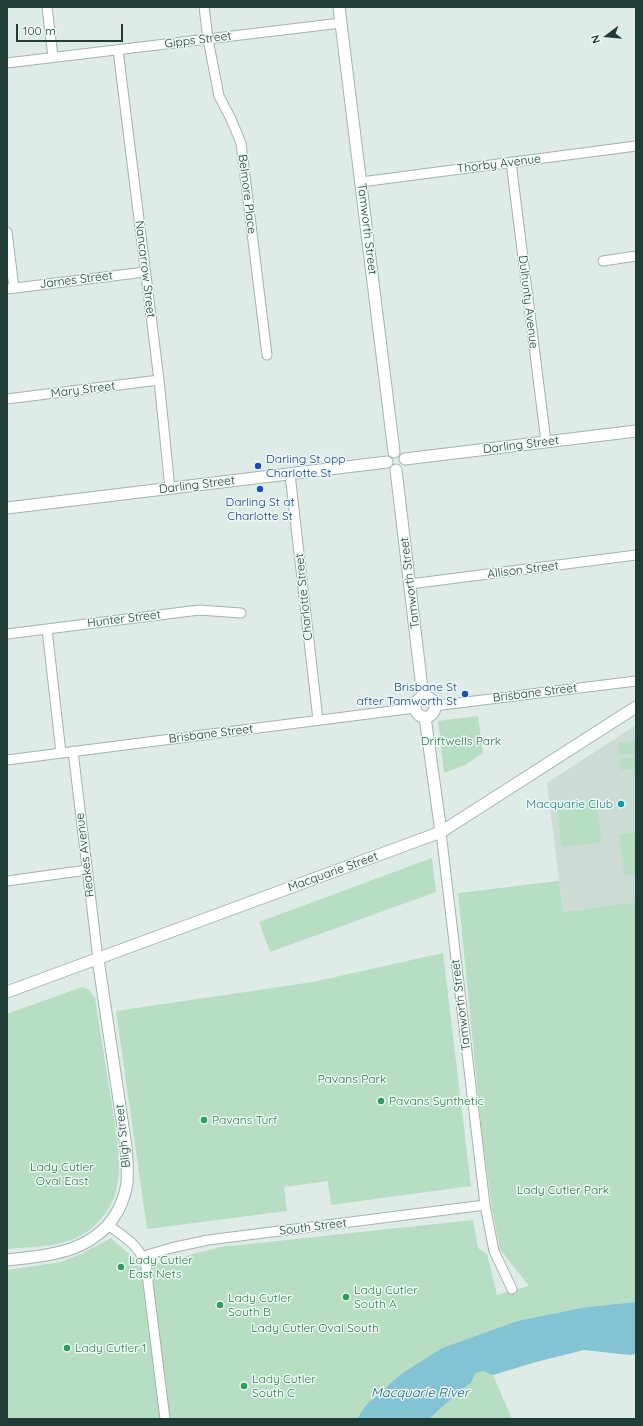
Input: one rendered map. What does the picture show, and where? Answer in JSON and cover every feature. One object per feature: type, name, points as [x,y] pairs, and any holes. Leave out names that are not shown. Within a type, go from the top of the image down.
[{"type":"street","points":[[47,7],[53,57]]},
{"type":"street","name":"Belmore Place","points":[[204,7],[218,96],[241,143],[267,355]]},
{"type":"street","name":"Tamworth Street","points":[[339,7],[394,452]]},
{"type":"street","name":"Gipps Street","points":[[7,63],[341,23]]},
{"type":"street","name":"Nancarrow Street","points":[[118,50],[170,488]]},
{"type":"street","name":"Thorby Avenue","points":[[361,182],[636,146]]},
{"type":"street","name":"Dulhunty Avenue","points":[[511,162],[546,442]]},
{"type":"street","points":[[7,232],[10,289]]},
{"type":"street","points":[[603,261],[636,256]]},
{"type":"street","name":"James Street","points":[[10,289],[145,272]]},
{"type":"street","name":"Mary Street","points":[[7,399],[158,380]]},
{"type":"street","name":"Darling Street","points":[[405,459],[636,431]]},
{"type":"street","points":[[394,452],[400,452],[405,459],[402,468],[396,470],[391,469],[387,462],[389,454],[394,452]]},
{"type":"street","name":"Darling Street","points":[[7,508],[387,462]]},
{"type":"street","name":"Tamworth Street","points":[[396,470],[423,697]]},
{"type":"street","name":"Charlotte Street","points":[[290,474],[318,720]]},
{"type":"street","name":"Allison Street","points":[[410,584],[636,555]]},
{"type":"street","name":"Hunter Street","points":[[7,634],[199,610],[241,612]]},
{"type":"street","points":[[47,629],[61,753]]},
{"type":"street","name":"Brisbane Street","points":[[434,706],[636,681]]},
{"type":"street","points":[[423,697],[430,698],[434,706],[433,712],[425,717],[420,715],[415,708],[418,700],[423,697]]},
{"type":"street","name":"Macquarie Street","points":[[7,992],[441,832],[636,707]]},
{"type":"street","name":"Brisbane Street","points":[[7,760],[415,708]]},
{"type":"street","name":"Tamworth Street","points":[[425,717],[441,832],[485,1205],[494,1251],[512,1289]]},
{"type":"street","name":"Reakes Avenue","points":[[73,751],[98,958]]},
{"type":"street","points":[[7,881],[87,870]]},
{"type":"street","name":"Bligh Street","points":[[7,1260],[67,1251],[80,1246],[92,1239],[108,1225],[118,1212],[123,1200],[127,1184],[128,1166],[98,958]]},
{"type":"street","name":"South Street","points":[[144,1256],[171,1248],[208,1240],[485,1205]]},
{"type":"street","points":[[108,1225],[130,1241],[144,1256],[148,1276],[165,1419]]},
{"type":"shaded area","name":"Macquarie Club","points":[[636,725],[636,902],[563,912],[547,783]]},
{"type":"green space","name":"Driftwells Park","points":[[478,716],[483,753],[467,764],[444,773],[438,721]]},
{"type":"green space","points":[[636,741],[636,753],[619,755],[618,743]]},
{"type":"green space","points":[[636,756],[636,769],[621,770],[620,759]]},
{"type":"green space","points":[[596,800],[602,842],[562,847],[556,806]]},
{"type":"green space","points":[[636,832],[636,874],[624,875],[619,834]]},
{"type":"green space","points":[[432,858],[436,892],[270,952],[259,922]]},
{"type":"green space","points":[[559,881],[563,912],[636,902],[636,1302],[586,1307],[517,1321],[442,1348],[401,1374],[365,1406],[357,1419],[7,1419],[7,1270],[61,1262],[83,1253],[111,1238],[138,1262],[139,1268],[221,1247],[473,1220],[478,1248],[487,1254],[497,1295],[529,1286],[500,1249],[492,1208],[482,1135],[458,893]]},
{"type":"green space","name":"Pavans Park","points":[[443,953],[471,1186],[331,1205],[328,1181],[284,1187],[287,1211],[147,1229],[116,1011],[313,982]]},
{"type":"green space","name":"Lady Cutler Oval East","points":[[82,987],[89,990],[95,998],[117,1137],[119,1171],[116,1192],[107,1212],[92,1228],[80,1236],[52,1245],[7,1249],[7,1014]]},
{"type":"green space","points":[[482,1371],[493,1375],[512,1419],[429,1419],[471,1383],[475,1374]]},
{"type":"water","name":"Macquarie River","points":[[636,1302],[636,1354],[630,1355],[584,1350],[493,1375],[482,1371],[475,1374],[471,1383],[429,1419],[357,1419],[365,1406],[401,1374],[442,1348],[517,1321],[586,1307]]},
{"type":"place","name":"Darling St opp Charlotte St","points":[[258,466]]},
{"type":"place","name":"Darling St at Charlotte St","points":[[260,489]]},
{"type":"place","name":"Brisbane St after Tamworth St","points":[[465,694]]},
{"type":"place","name":"Macquarie Club","points":[[621,804]]},
{"type":"place","name":"Pavans Synthetic","points":[[381,1101]]},
{"type":"place","name":"Pavans Turf","points":[[204,1120]]},
{"type":"place","name":"Lady Cutler East Nets","points":[[121,1267]]},
{"type":"place","name":"Lady Cutler South A","points":[[346,1297]]},
{"type":"place","name":"Lady Cutler South B","points":[[220,1305]]},
{"type":"place","name":"Lady Cutler 1","points":[[67,1348]]},
{"type":"place","name":"Lady Cutler South C","points":[[244,1386]]},
{"type":"park label","name":"Lady Cutler Park","points":[[563,1190]]},
{"type":"park label","name":"Lady Cutler Oval South","points":[[315,1328]]}]
